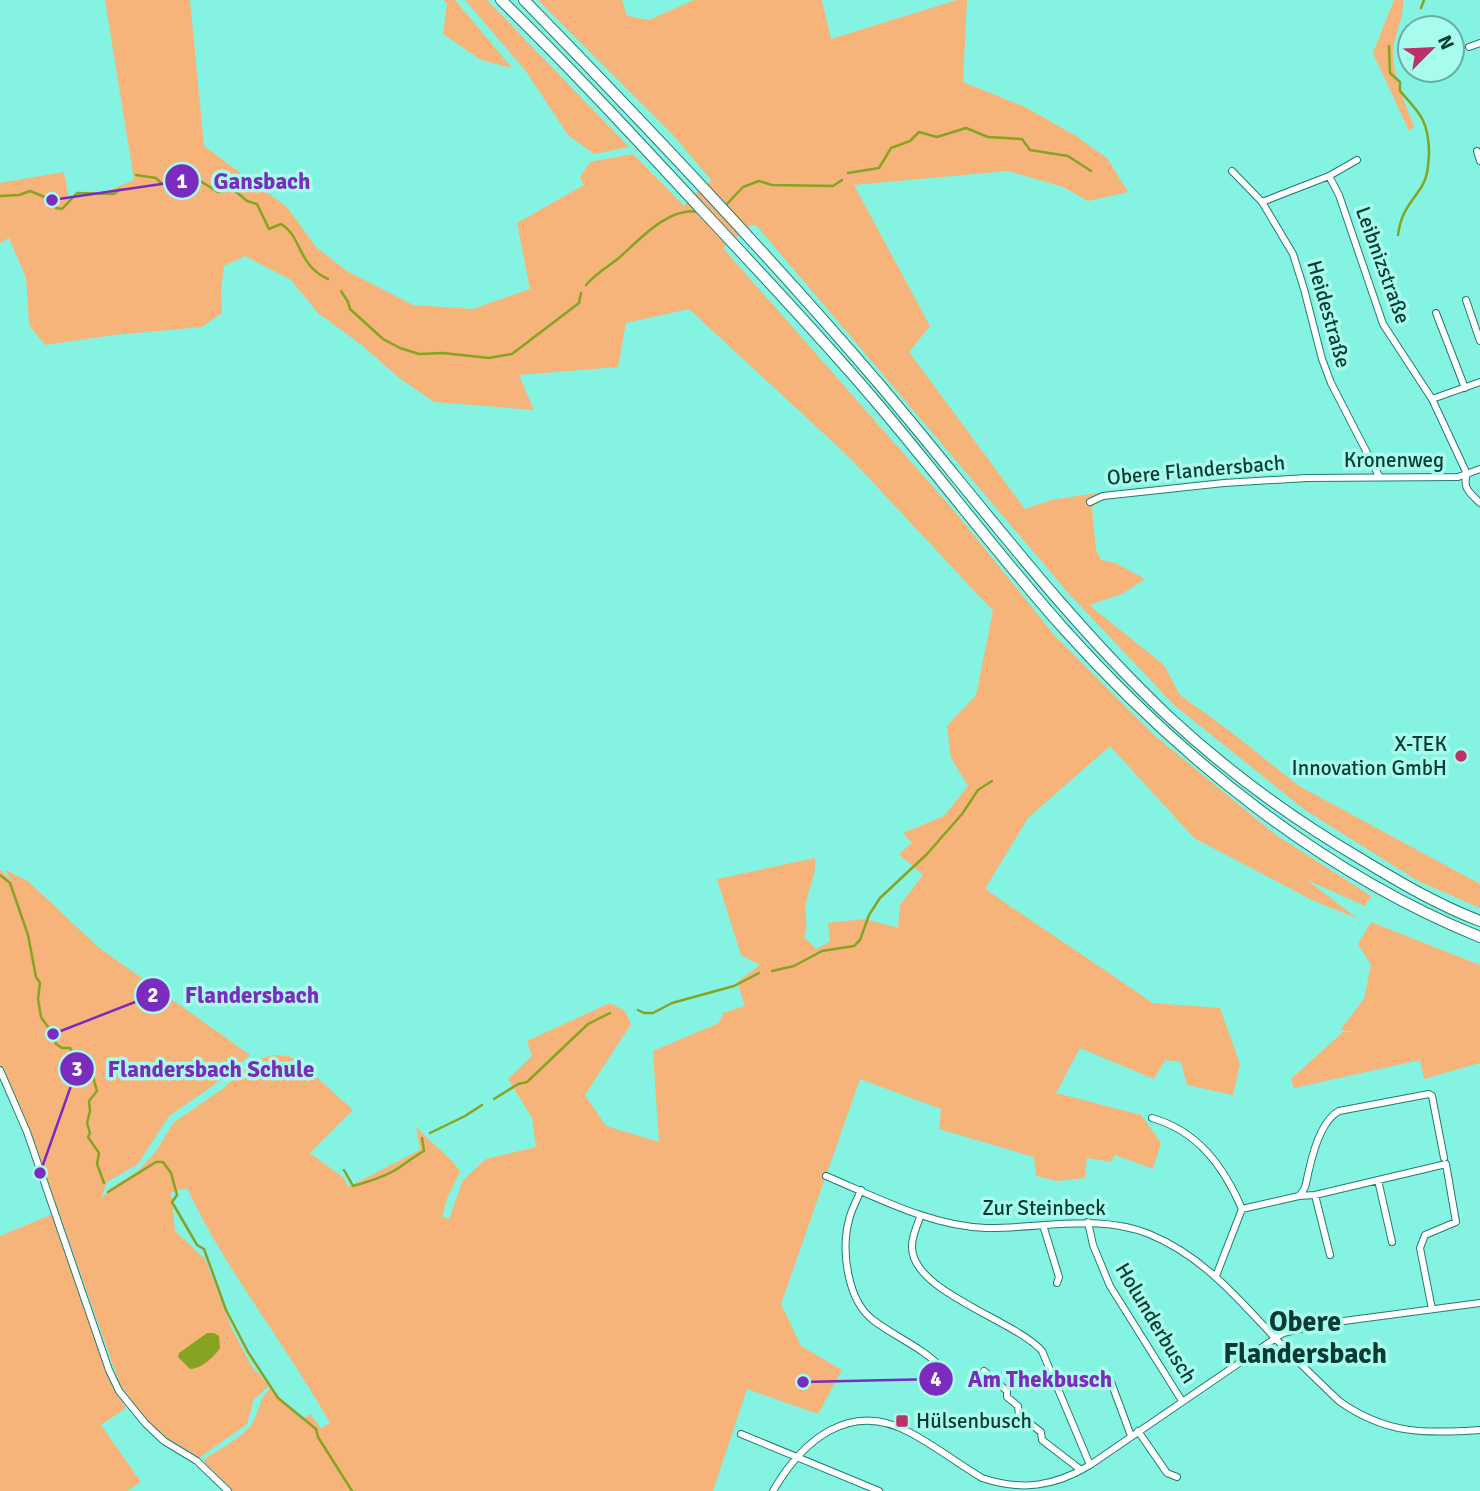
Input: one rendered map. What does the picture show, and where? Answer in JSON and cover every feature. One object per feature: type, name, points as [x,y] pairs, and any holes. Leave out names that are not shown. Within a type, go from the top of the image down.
[{"type":"highway","points":[[501,0],[618,120],[782,297],[915,447],[1063,628],[1157,725],[1220,778],[1330,858],[1402,900],[1480,937]]},
{"type":"highway","points":[[524,0],[631,109],[794,286],[1073,618],[1168,716],[1288,813],[1410,888],[1480,921]]},
{"type":"street","points":[[1469,47],[1480,43]]},
{"type":"street","points":[[1477,151],[1480,161]]},
{"type":"street","points":[[1262,202],[1329,176],[1357,160]]},
{"type":"street","name":"Heidestraße","points":[[1232,171],[1262,202],[1293,254],[1331,383],[1379,476]]},
{"type":"street","name":"Leibnizstraße","points":[[1329,176],[1339,195],[1383,324],[1432,399],[1467,474],[1464,482],[1467,491],[1480,503]]},
{"type":"street","points":[[1466,300],[1480,341]]},
{"type":"street","points":[[1436,313],[1465,388]]},
{"type":"street","points":[[1432,399],[1480,382]]},
{"type":"street","name":"Kronenweg","points":[[1307,478],[1458,477],[1480,469]]},
{"type":"street","name":"Obere Flandersbach","points":[[1090,502],[1103,496],[1224,483],[1307,478]]},
{"type":"street","points":[[0,1070],[27,1132],[109,1370],[119,1391],[164,1441],[197,1461],[228,1491]]},
{"type":"street","points":[[1299,1196],[1306,1186],[1310,1166],[1327,1120],[1339,1111],[1421,1094],[1432,1096],[1456,1222],[1425,1235],[1420,1248],[1432,1309]]},
{"type":"street","points":[[1153,1118],[1172,1123],[1202,1144],[1227,1180],[1242,1209],[1216,1276]]},
{"type":"street","points":[[1242,1209],[1315,1195],[1445,1161]]},
{"type":"street","name":"Zur Steinbeck","points":[[825,1176],[921,1215],[985,1228],[1088,1222],[1150,1234],[1216,1276],[1339,1401],[1362,1416],[1412,1432],[1480,1430]]},
{"type":"street","points":[[1378,1180],[1392,1242]]},
{"type":"street","points":[[861,1190],[849,1220],[845,1243],[851,1282],[859,1303],[876,1322],[935,1360],[943,1370]]},
{"type":"street","points":[[1315,1195],[1330,1255]]},
{"type":"street","points":[[921,1215],[911,1247],[916,1265],[930,1280],[965,1303],[1029,1338],[1038,1346],[1090,1465]]},
{"type":"street","name":"Holunderbusch","points":[[1088,1222],[1093,1245],[1110,1286],[1182,1401]]},
{"type":"street","points":[[1043,1225],[1059,1277],[1058,1283]]},
{"type":"street","points":[[773,1491],[797,1456],[819,1436],[844,1423],[869,1421],[886,1423],[909,1432],[982,1478],[1007,1486],[1047,1485],[1090,1465],[1274,1337],[1289,1330],[1480,1303]]},
{"type":"street","points":[[984,1371],[1007,1391],[1007,1397],[1017,1406],[1019,1415],[1041,1433],[1042,1440],[1081,1470]]},
{"type":"street","points":[[1103,1379],[1111,1382],[1131,1436]]},
{"type":"street","points":[[1138,1431],[1167,1473],[1177,1477]]},
{"type":"street","points":[[741,1434],[879,1491]]},
{"type":"shaded area","points":[[105,0],[190,0],[204,146],[287,207],[316,247],[347,271],[413,305],[473,309],[530,289],[517,223],[584,185],[580,177],[590,162],[633,154],[684,206],[703,186],[712,181],[673,135],[538,0],[622,0],[627,16],[649,20],[694,0],[822,0],[831,39],[957,0],[967,0],[963,82],[1025,107],[1076,136],[1107,158],[1128,192],[1088,201],[1063,187],[1008,171],[854,185],[930,326],[909,352],[1025,509],[1051,500],[1104,492],[1105,499],[1098,501],[1092,508],[1096,550],[1101,560],[1116,563],[1145,579],[1122,594],[1089,605],[1164,665],[1180,695],[1299,786],[1480,884],[1480,908],[1418,881],[1305,810],[1174,705],[1070,595],[756,225],[750,226],[723,248],[956,513],[1055,636],[1154,735],[1276,835],[1371,896],[1365,906],[1307,880],[1358,919],[1312,900],[1194,838],[1110,746],[1028,818],[985,889],[1153,1003],[1220,1008],[1240,1064],[1233,1095],[1187,1085],[1181,1062],[1165,1060],[1154,1079],[1080,1048],[1056,1093],[1141,1115],[1161,1143],[1153,1169],[1115,1155],[1111,1162],[1087,1158],[1085,1178],[1057,1181],[1036,1176],[1034,1157],[939,1129],[941,1109],[860,1079],[781,1304],[801,1346],[842,1370],[818,1414],[747,1389],[713,1491],[232,1491],[204,1462],[205,1459],[250,1427],[262,1400],[271,1388],[301,1419],[310,1414],[321,1428],[330,1423],[219,1248],[187,1188],[171,1192],[175,1231],[205,1259],[232,1329],[251,1365],[269,1386],[254,1399],[247,1424],[199,1458],[150,1425],[120,1385],[29,1128],[0,1064],[0,870],[12,880],[5,870],[28,881],[98,947],[250,1055],[214,1085],[169,1116],[138,1164],[107,1182],[101,1199],[110,1189],[139,1170],[157,1150],[173,1123],[224,1088],[250,1062],[273,1055],[289,1056],[302,1064],[353,1110],[310,1153],[344,1178],[348,1187],[420,1150],[416,1127],[460,1172],[448,1196],[442,1217],[449,1219],[463,1180],[486,1159],[536,1147],[532,1118],[508,1079],[532,1056],[527,1041],[610,1003],[625,1011],[631,1024],[585,1095],[606,1126],[659,1142],[653,1051],[719,1023],[723,1013],[745,1006],[737,982],[760,965],[741,955],[717,879],[815,858],[814,875],[806,903],[804,937],[816,949],[830,942],[828,923],[865,919],[898,928],[900,905],[923,875],[899,854],[912,843],[903,833],[944,816],[968,786],[951,758],[947,726],[976,695],[993,611],[850,458],[689,309],[626,323],[618,367],[519,375],[534,410],[434,402],[318,313],[291,280],[245,256],[224,266],[222,313],[202,327],[45,345],[29,325],[26,278],[9,238],[0,243],[0,183],[64,172],[69,199],[100,194],[134,180]]},
{"type":"shaded area","points":[[443,0],[455,0],[512,68],[481,60],[443,34],[447,4]]},
{"type":"shaded area","points":[[465,0],[487,0],[629,147],[594,154],[568,135],[525,70]]},
{"type":"shaded area","points":[[1394,0],[1403,0],[1402,14],[1396,14],[1393,55],[1396,84],[1399,84],[1414,126],[1409,131],[1373,53]]},
{"type":"shaded area","points":[[1371,922],[1480,965],[1480,1063],[1424,1079],[1420,1060],[1294,1088],[1291,1079],[1343,1032],[1356,1032],[1340,1030],[1364,999],[1371,965],[1358,944]]},
{"type":"shaded area","points":[[53,1214],[106,1371],[126,1408],[101,1425],[141,1482],[127,1491],[0,1491],[0,1236]]},
{"type":"shaded area","points":[[207,1333],[219,1336],[220,1348],[207,1362],[190,1369],[178,1357],[179,1353]]},
{"type":"waterway","points":[[1421,8],[1424,0]]},
{"type":"waterway","points":[[1389,46],[1390,73],[1400,82],[1400,91],[1422,119],[1429,143],[1425,178],[1404,214],[1398,235]]},
{"type":"waterway","points":[[848,173],[879,168],[891,148],[910,141],[919,132],[937,137],[966,128],[988,137],[1022,139],[1030,150],[1068,156],[1091,171]]},
{"type":"waterway","points":[[136,175],[156,178],[161,183],[173,185],[182,180],[202,182],[218,192],[233,189],[247,201],[257,204],[269,229],[281,224],[288,229],[305,259],[328,279]]},
{"type":"waterway","points":[[724,207],[743,187],[759,181],[772,185],[833,186],[842,180]]},
{"type":"waterway","points":[[0,196],[19,195],[30,191],[52,200],[56,208],[62,209],[77,193],[114,194],[120,189]]},
{"type":"waterway","points":[[586,285],[655,226],[677,214],[699,212]]},
{"type":"waterway","points":[[341,291],[350,309],[383,339],[400,348],[419,354],[443,353],[489,358],[512,354],[579,303],[581,293]]},
{"type":"waterway","points":[[772,971],[794,966],[822,951],[854,946],[860,940],[869,915],[880,898],[927,854],[962,814],[978,790],[992,781]]},
{"type":"waterway","points":[[0,875],[10,883],[28,935],[36,977],[40,983],[38,999],[41,1017],[53,1034],[56,1044],[62,1048],[70,1048],[77,1068],[86,1070],[93,1077],[97,1091],[89,1101],[88,1137],[99,1153],[97,1164],[104,1183]]},
{"type":"waterway","points":[[638,1010],[653,1013],[672,1003],[734,986],[759,973]]},
{"type":"waterway","points":[[494,1099],[518,1084],[527,1082],[588,1024],[610,1013]]},
{"type":"waterway","points":[[430,1133],[482,1105]]},
{"type":"waterway","points":[[344,1170],[353,1186],[371,1181],[395,1170],[424,1151],[422,1138]]},
{"type":"waterway","points":[[108,1192],[156,1162],[163,1162],[171,1173],[177,1195],[172,1202],[197,1245],[204,1249],[226,1310],[248,1352],[278,1398],[316,1429],[318,1437],[352,1491]]},
{"type":"place","name":"Gansbach","points":[[52,200]]},
{"type":"place","name":"X-TEK Innovation GmbH","points":[[1461,756]]},
{"type":"place","name":"Flandersbach","points":[[53,1034]]},
{"type":"place","name":"Flandersbach Schule","points":[[40,1173]]},
{"type":"place","name":"Am Thekbusch","points":[[803,1382]]},
{"type":"place","name":"Hülsenbusch","points":[[902,1421]]},
{"type":"district","name":"Obere Flandersbach","points":[[1305,1337]]}]
